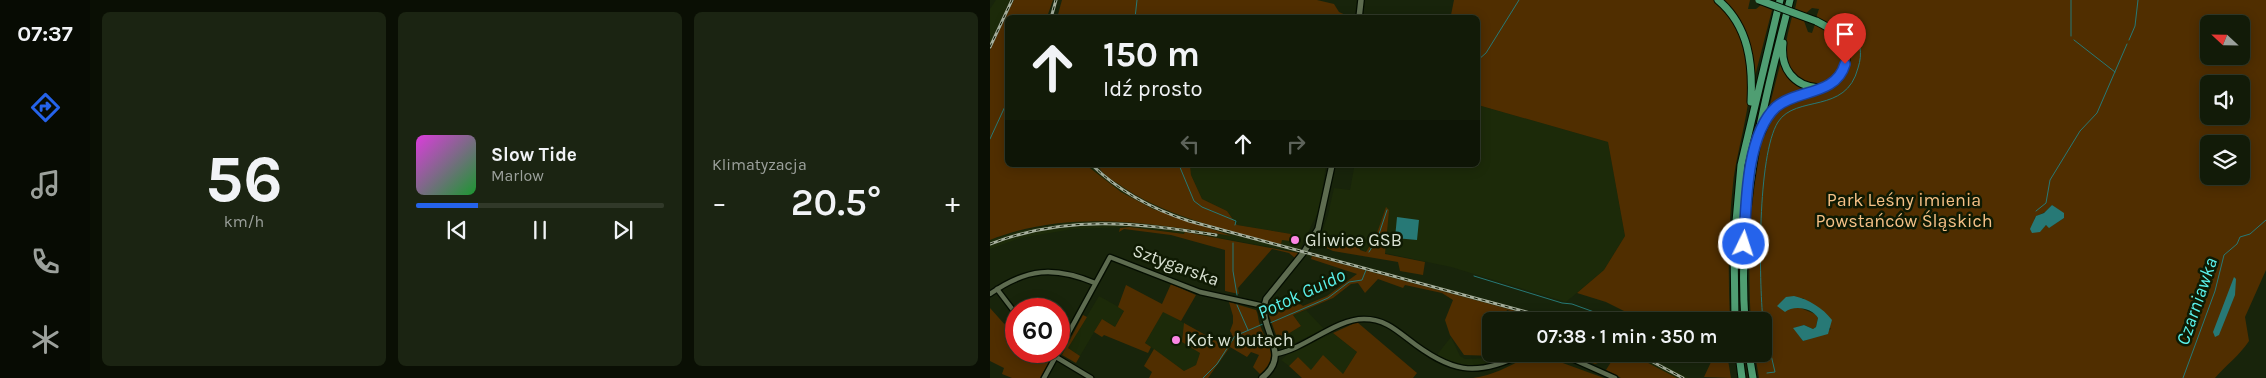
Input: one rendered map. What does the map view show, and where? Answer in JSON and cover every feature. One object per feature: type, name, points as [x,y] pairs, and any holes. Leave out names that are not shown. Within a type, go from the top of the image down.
[{"type":"main road","points":[[1718,0],[1739,25],[1748,47],[1752,80],[1750,120]]},
{"type":"main road","points":[[1755,146],[1770,114],[1777,107],[1831,84],[1840,75],[1845,64],[1846,54],[1839,36],[1816,21],[1759,0]]},
{"type":"main road","points":[[1736,312],[1734,244],[1739,184],[1750,120],[1780,0]]},
{"type":"main road","points":[[1745,312],[1746,201],[1755,146],[1790,0]]},
{"type":"main road","points":[[1786,18],[1783,48],[1787,70],[1800,84],[1822,88]]},
{"type":"main road","points":[[1740,362],[1742,378]]},
{"type":"main road","points":[[1750,362],[1753,378]]},
{"type":"street","points":[[1359,15],[1361,0]]},
{"type":"street","points":[[1262,378],[1271,370],[1276,354],[1264,320],[1264,306],[1271,292],[1304,252],[1318,229],[1332,167]]},
{"type":"street","name":"Sztygarska","points":[[1095,283],[1109,258],[1114,257],[1200,292],[1264,306]]},
{"type":"street","points":[[990,294],[1022,276],[1037,272],[1064,272],[1095,283],[1070,327]]},
{"type":"street","points":[[997,289],[1005,300]]},
{"type":"street","points":[[1276,354],[1286,352],[1350,322],[1372,320],[1387,324],[1437,361],[1462,374],[1496,369],[1509,362]]},
{"type":"street","points":[[1579,362],[1615,378]]},
{"type":"street","points":[[1044,378],[1053,363]]},
{"type":"street","points":[[1066,363],[1091,378]]},
{"type":"shaded area","points":[[996,0],[1014,0],[1007,15],[1005,15],[990,50],[990,9]]},
{"type":"shaded area","points":[[1480,106],[1608,142],[1625,236],[1604,270],[1566,302],[1451,267],[1375,251],[1365,252],[1358,245],[1320,238],[1328,215],[1334,188],[1350,190],[1354,168],[1349,167],[1480,167]]},
{"type":"shaded area","points":[[1089,167],[1100,167],[1110,178],[1134,195],[1166,211],[1281,243],[1281,240],[1291,234],[1237,225],[1227,211],[1202,199],[1191,175],[1190,167],[1326,167],[1319,210],[1300,249],[1533,312],[1519,312],[1282,249],[1185,232],[1185,234],[1130,227],[1073,229],[1020,238],[990,249],[990,240],[1019,231],[1074,221],[1146,223],[1232,235],[1153,209],[1121,192]]},
{"type":"shaded area","points":[[1099,296],[1124,310],[1115,327],[1102,319],[1080,356],[1070,349],[1070,345]]},
{"type":"shaded area","points":[[1306,310],[1324,329],[1282,349],[1278,340],[1301,326],[1293,315]]},
{"type":"shaded area","name":"Kot w butach","points":[[1163,311],[1206,336],[1196,365],[1184,371],[1145,343]]},
{"type":"shaded area","points":[[1333,333],[1357,352],[1343,374],[1311,371],[1298,357],[1289,366],[1281,360],[1288,354]]},
{"type":"shaded area","points":[[1451,337],[1460,356],[1465,359],[1482,358],[1482,362],[1494,362],[1495,367],[1460,369],[1436,356]]},
{"type":"shaded area","points":[[1646,362],[1658,362],[1689,378],[1677,378]]},
{"type":"green space","points":[[1014,0],[1053,0],[1048,15],[1007,15]]},
{"type":"green space","points":[[1062,0],[1317,0],[1334,4],[1339,12],[1346,15],[1058,15]]},
{"type":"green space","points":[[1454,0],[1715,0],[1721,6],[1740,34],[1746,51],[1750,73],[1748,104],[1735,169],[1731,201],[1730,312],[1626,312],[1606,302],[1577,293],[1604,270],[1625,236],[1608,142],[1480,106],[1480,15],[1451,15]]},
{"type":"green space","points":[[1722,0],[1750,0],[1748,9],[1756,9],[1761,5],[1772,10],[1754,80],[1751,55],[1745,37]]},
{"type":"green space","name":"Park Leśny imienia Powstańców Śląskich","points":[[1797,0],[2266,0],[2266,270],[2245,317],[2249,341],[2215,378],[1759,378],[1756,362],[1772,362],[1772,312],[1751,312],[1749,274],[1751,212],[1759,151],[1766,128],[1776,112],[1784,105],[1835,85],[1843,77],[1848,67],[1849,50],[1843,37],[1831,26],[1816,18],[1819,9],[1812,8],[1806,13],[1795,9]],"holes":[[[2052,205],[2064,218],[2050,227],[2046,225],[2040,231],[2032,232],[2035,217],[2045,212]],[[1803,298],[1831,329],[1803,341],[1794,328],[1804,325],[1813,329],[1816,327],[1818,318],[1815,314],[1798,307],[1790,307]]]},
{"type":"green space","points":[[1792,17],[1804,21],[1808,32],[1812,33],[1815,24],[1832,35],[1840,48],[1842,60],[1839,70],[1832,79],[1822,84],[1810,84],[1798,78],[1791,71],[1787,62],[1786,50]]},
{"type":"green space","points":[[1005,19],[1005,167],[1089,167],[1121,192],[1153,209],[1232,236],[1140,223],[1079,222],[1049,224],[1019,230],[990,240],[990,50]]},
{"type":"green space","points":[[1781,61],[1785,72],[1792,80],[1800,86],[1811,90],[1768,112]]},
{"type":"green space","points":[[1099,167],[1190,167],[1191,175],[1202,199],[1227,211],[1237,225],[1291,234],[1290,241],[1282,240],[1281,244],[1271,242],[1172,212],[1135,194],[1101,171]]},
{"type":"green space","points":[[1386,207],[1389,210],[1385,254],[1425,262],[1423,275],[1400,271],[1398,262],[1333,251],[1317,244],[1320,238],[1358,245],[1360,250],[1366,252],[1376,236]]},
{"type":"green space","points":[[1130,227],[1184,234],[1185,232],[1298,253],[1295,258],[1289,253],[1272,249],[1238,288],[1239,294],[1225,291],[1225,250],[1171,235],[1124,229],[1119,232],[1120,228]]},
{"type":"green space","points":[[1312,256],[1520,312],[1507,310],[1506,312],[1482,312],[1482,356],[1464,355],[1450,335],[1445,320],[1453,300],[1442,293],[1405,285],[1403,288],[1378,279],[1365,293],[1358,283],[1351,284],[1333,298],[1293,315],[1301,326],[1278,340],[1268,313],[1300,304],[1303,306],[1327,296],[1357,274],[1311,259]]},
{"type":"green space","points":[[1171,284],[1196,295],[1181,321],[1163,312],[1145,343],[1151,347],[1148,353],[1104,335],[1102,337],[1094,332],[1102,319],[1115,327],[1124,311],[1118,307],[1126,285],[1162,304]]},
{"type":"green space","points":[[1229,302],[1256,310],[1257,312],[1271,355],[1267,367],[1260,374],[1253,367],[1259,355],[1251,352],[1247,357],[1230,347],[1208,378],[1149,378],[1152,372],[1144,366],[1154,349],[1184,371],[1196,365],[1200,353],[1182,342],[1184,323],[1225,346],[1232,334],[1230,331],[1233,323]]},
{"type":"green space","points":[[990,308],[1005,325],[1005,363],[1048,363],[1040,378],[1012,378],[1002,374],[1004,368],[990,361]]},
{"type":"green space","points":[[1083,315],[1087,317],[1070,345],[1070,340]]},
{"type":"green space","points":[[1357,322],[1417,373],[1413,378],[1302,378],[1289,366],[1298,357],[1311,370],[1323,355],[1343,374],[1357,352],[1333,333]]},
{"type":"green space","points":[[1070,349],[1080,356],[1076,363],[1070,360]]},
{"type":"green space","points":[[1517,362],[1560,362],[1604,378],[1473,378],[1481,377]]},
{"type":"green space","points":[[1611,362],[1646,362],[1677,378],[1621,378],[1606,370]]},
{"type":"green space","points":[[1711,362],[1728,362],[1731,378],[1704,377]]},
{"type":"water","points":[[2052,205],[2064,213],[2064,218],[2049,228],[2046,225],[2040,232],[2032,233],[2030,229],[2036,216],[2044,213]]},
{"type":"water","points":[[1397,217],[1419,220],[1417,240],[1395,238]]},
{"type":"water","points":[[2234,277],[2236,279],[2235,295],[2219,335],[2215,337],[2213,332]]},
{"type":"water","points":[[1794,296],[1805,299],[1815,305],[1832,320],[1828,334],[1803,341],[1793,328],[1804,325],[1813,329],[1816,327],[1818,318],[1807,309],[1793,308],[1785,312],[1777,306],[1786,297]]},
{"type":"waterway","points":[[1135,15],[1137,0]]},
{"type":"waterway","name":"Potok Guido","points":[[1480,58],[1486,53],[1519,0]]},
{"type":"waterway","points":[[2071,0],[2071,36]]},
{"type":"waterway","points":[[2129,40],[2135,26],[2138,0]]},
{"type":"waterway","points":[[1763,312],[1760,249],[1761,219],[1766,162],[1771,139],[1778,122],[1786,114],[1796,108],[1832,98],[1843,92],[1852,83],[1860,63],[1859,43],[1853,28]]},
{"type":"waterway","points":[[2074,40],[2115,72]]},
{"type":"waterway","points":[[2036,211],[2046,203],[2050,180],[2080,131],[2097,113],[2127,44]]},
{"type":"waterway","points":[[990,139],[1005,106]]},
{"type":"waterway","points":[[1180,167],[1194,201],[1202,207],[1236,221],[1235,225]]},
{"type":"waterway","name":"Potok Guido","points":[[1369,252],[1378,237],[1387,210]]},
{"type":"waterway","name":"Czarniawka","points":[[2183,378],[2215,291],[2224,255],[2237,244],[2240,237],[2250,234],[2266,220]]},
{"type":"waterway","points":[[1233,243],[1233,271],[1237,295]]},
{"type":"waterway","name":"Potok Guido","points":[[1270,323],[1328,298],[1349,282],[1362,280],[1366,270]]},
{"type":"waterway","points":[[1474,276],[1594,312]]},
{"type":"waterway","points":[[1237,305],[1248,330]]},
{"type":"waterway","name":"Potok Guido","points":[[1203,378],[1217,364],[1235,336],[1263,324]]},
{"type":"waterway","points":[[1767,373],[1775,372],[1772,359]]},
{"type":"railway","points":[[990,47],[1012,0]]},
{"type":"railway","points":[[1052,15],[1056,0]]},
{"type":"railway","points":[[1094,167],[1137,199],[1189,221],[1527,312]]},
{"type":"railway","points":[[990,244],[1047,228],[1075,225],[1130,225],[1216,235]]},
{"type":"railway","points":[[1653,362],[1683,378]]},
{"type":"place","name":"Gliwice GSB","points":[[1295,240]]},
{"type":"place","name":"Kot w butach","points":[[1176,340]]},
{"type":"route","points":[[1744,244],[1746,201],[1751,165],[1755,146],[1770,114],[1785,102],[1831,84],[1838,78],[1845,64]]}]
